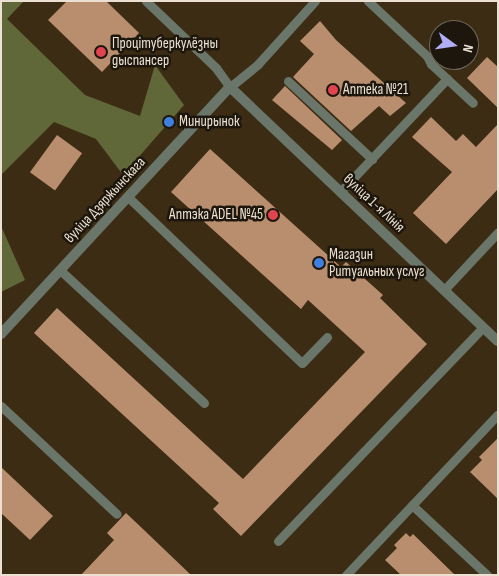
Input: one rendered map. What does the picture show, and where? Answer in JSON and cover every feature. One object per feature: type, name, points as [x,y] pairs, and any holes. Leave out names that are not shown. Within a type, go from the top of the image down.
[{"type":"street","name":"вуліца 1-я Лінія","points":[[230,87],[498,341]]},
{"type":"street","name":"вуліца Дзяржынскага","points":[[1,334],[230,87]]},
{"type":"lane","points":[[146,1],[216,68],[230,87],[258,64],[315,1]]},
{"type":"lane","points":[[368,1],[427,56],[431,64],[473,103]]},
{"type":"lane","points":[[340,192],[447,78]]},
{"type":"lane","points":[[288,81],[372,159]]},
{"type":"lane","points":[[128,197],[302,363],[327,337]]},
{"type":"lane","points":[[444,290],[498,232]]},
{"type":"lane","points":[[60,270],[204,403]]},
{"type":"lane","points":[[278,541],[483,327]]},
{"type":"lane","points":[[1,406],[117,514]]},
{"type":"lane","points":[[346,575],[498,414]]},
{"type":"lane","points":[[412,505],[487,575]]},
{"type":"green space","points":[[1,1],[24,1],[7,19],[85,95],[140,116],[155,65],[184,105],[123,175],[96,139],[54,122],[1,175]]},
{"type":"green space","points":[[1,226],[25,280],[1,292]]},
{"type":"building","name":"Процітуберкулёзны дыспансер","points":[[67,1],[106,1],[139,33],[102,72],[48,20]]},
{"type":"building","points":[[320,21],[336,40],[406,103],[390,116],[379,106],[351,131],[293,77],[314,54],[300,41]]},
{"type":"building","points":[[487,57],[498,67],[498,108],[467,78],[475,70],[479,70],[479,65]]},
{"type":"building","points":[[285,86],[342,140],[332,150],[272,100]]},
{"type":"building","points":[[431,117],[456,141],[463,134],[476,147],[498,124],[498,189],[446,244],[413,213],[452,172],[412,137]]},
{"type":"building","points":[[57,135],[82,153],[55,190],[30,172]]},
{"type":"building","points":[[210,149],[341,267],[346,262],[383,295],[380,298],[427,344],[241,536],[213,509],[219,503],[34,333],[57,308],[243,479],[365,352],[308,300],[301,309],[171,192]]},
{"type":"building","points":[[498,438],[498,499],[470,472],[482,460],[479,457]]},
{"type":"building","points":[[1,467],[53,516],[30,540],[1,513]]},
{"type":"building","points":[[126,513],[191,575],[81,575],[114,540],[107,533]]},
{"type":"building","points":[[406,533],[410,537],[413,534],[455,575],[401,575],[385,560],[397,548],[394,545]]},
{"type":"place","name":"Процітуберкулёзны дыспансер","points":[[101,52]]},
{"type":"place","name":"Аптека №21","points":[[333,90]]},
{"type":"place","name":"Минирынок","points":[[169,122]]},
{"type":"place","name":"Аптэка ADEL №45","points":[[273,215]]},
{"type":"place","name":"Магазин Ритуальных услуг","points":[[319,263]]}]
